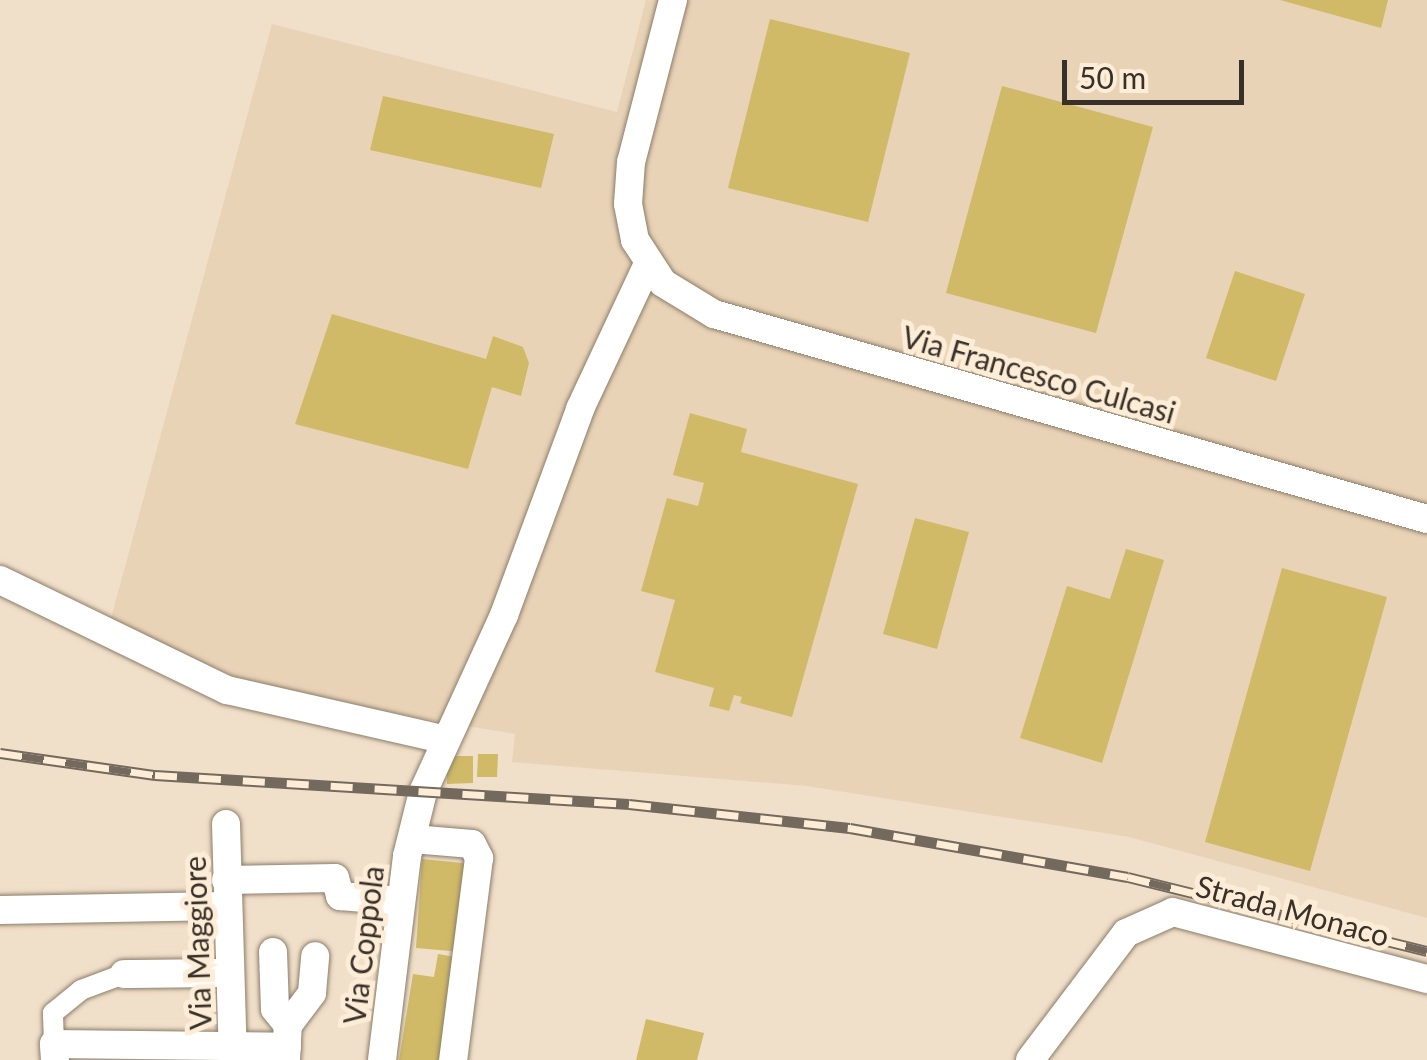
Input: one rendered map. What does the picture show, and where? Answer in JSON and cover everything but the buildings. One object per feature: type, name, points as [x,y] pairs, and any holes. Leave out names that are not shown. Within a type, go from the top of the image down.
[{"type":"street","points":[[647,266],[628,204],[631,162],[674,0]]},
{"type":"street","name":"Via Francesco Culcasi","points":[[647,266],[662,283],[714,314],[1427,519]]},
{"type":"street","name":"Via Coppola","points":[[382,1060],[412,839],[442,740],[504,615],[580,409],[647,266]]},
{"type":"street","points":[[0,580],[227,690],[442,740]]},
{"type":"street","name":"Via Maggiore","points":[[226,824],[226,973],[233,1054]]},
{"type":"street","points":[[412,839],[472,844],[479,858],[453,1060]]},
{"type":"street","points":[[0,910],[226,893],[335,878],[340,896],[401,901]]},
{"type":"street","name":"Strada Monaco","points":[[1030,1060],[1126,934],[1173,912],[1427,978]]},
{"type":"street","points":[[273,952],[284,1035]]},
{"type":"street","points":[[226,973],[124,974],[81,990],[53,1014],[55,1052],[233,1054],[284,1035],[312,993],[315,956]]},
{"type":"shaded area","points":[[646,0],[1427,0],[1427,918],[1129,837],[807,786],[512,762],[515,734],[270,692],[110,622],[272,24],[617,112]]},
{"type":"railway","points":[[0,753],[155,775],[629,804],[850,828],[1128,877],[1427,951]]}]
